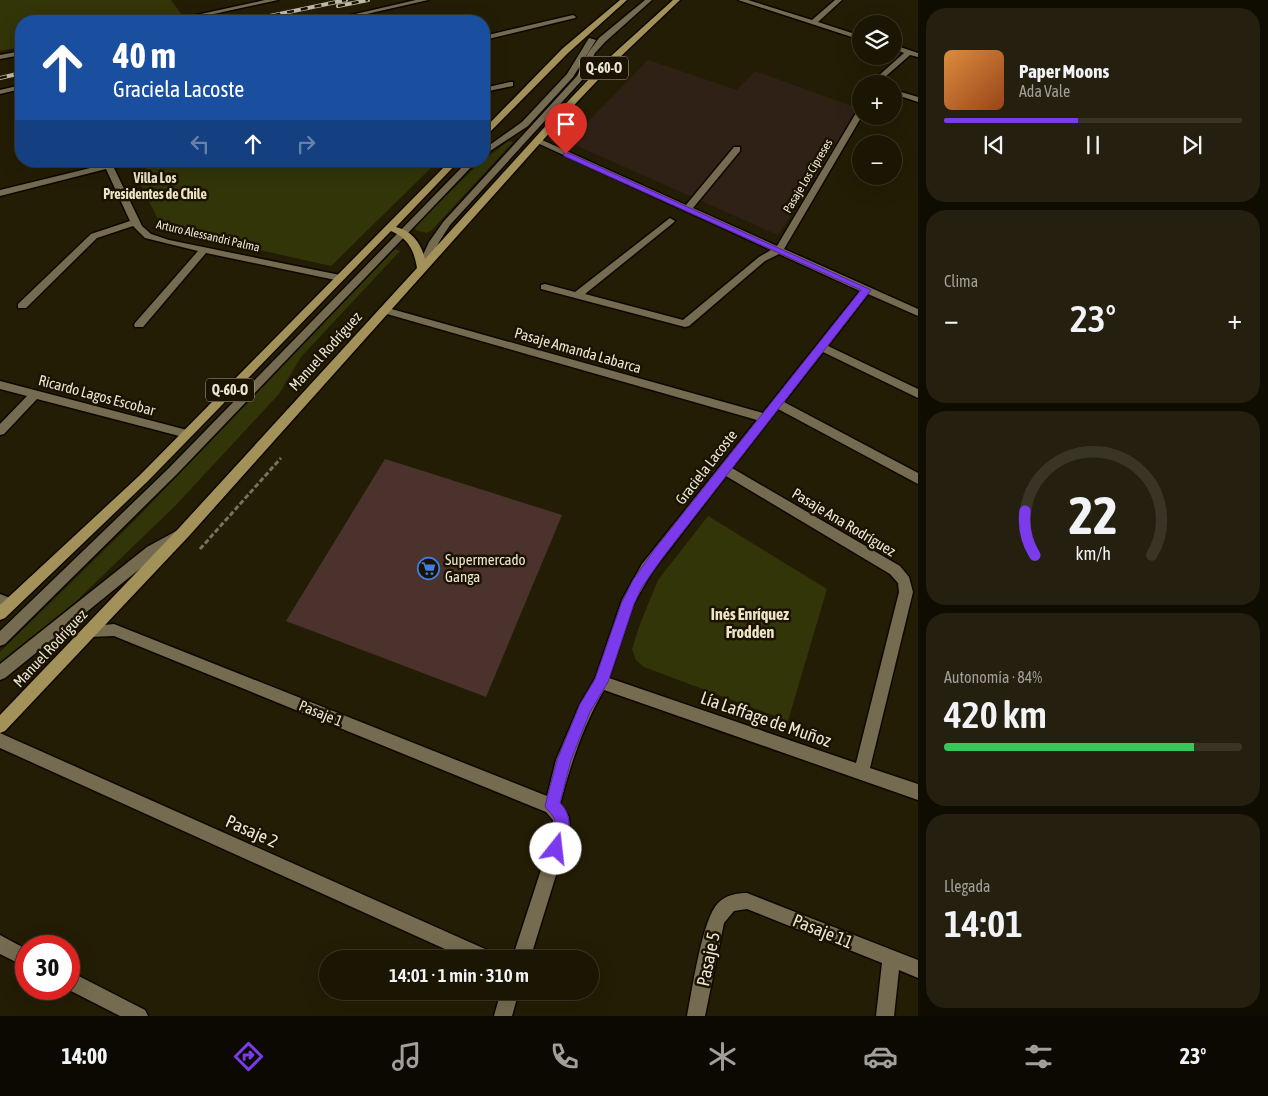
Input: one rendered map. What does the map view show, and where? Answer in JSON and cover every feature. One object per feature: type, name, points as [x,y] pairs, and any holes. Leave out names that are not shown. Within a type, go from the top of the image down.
[{"type":"main road","name":"Q-60-O","points":[[490,126],[570,46],[624,0]]},
{"type":"main road","name":"Manuel Rodríguez","points":[[0,726],[184,532],[537,140],[614,58],[676,0]]},
{"type":"main road","name":"Q-60-O","points":[[0,614],[5,602],[144,478],[449,167]]},
{"type":"main road","points":[[389,228],[403,232],[415,244],[422,268]]},
{"type":"street","points":[[226,0],[233,8]]},
{"type":"street","points":[[200,15],[275,0]]},
{"type":"street","points":[[356,15],[425,0]]},
{"type":"street","points":[[490,149],[525,124],[570,75],[589,44],[637,0]]},
{"type":"street","points":[[422,268],[434,242],[452,217],[580,76],[592,53],[602,40],[649,0]]},
{"type":"street","points":[[741,0],[852,35]]},
{"type":"street","points":[[813,23],[839,0]]},
{"type":"street","points":[[490,37],[573,17]]},
{"type":"street","points":[[902,50],[918,55]]},
{"type":"street","points":[[883,75],[909,52]]},
{"type":"street","points":[[0,57],[15,53]]},
{"type":"street","points":[[490,89],[510,84]]},
{"type":"street","points":[[0,92],[15,88]]},
{"type":"street","points":[[902,95],[918,100]]},
{"type":"street","name":"Pasaje Los Cipreses","points":[[779,250],[853,125]]},
{"type":"street","points":[[537,140],[918,313]]},
{"type":"street","points":[[687,209],[737,150]]},
{"type":"street","points":[[0,193],[105,167]]},
{"type":"street","name":"Arturo Alessandri Palma","points":[[109,167],[136,222],[143,232],[157,240],[340,278]]},
{"type":"street","points":[[0,640],[173,471],[467,167]]},
{"type":"street","points":[[22,306],[94,236],[136,222]]},
{"type":"street","points":[[576,296],[670,222]]},
{"type":"street","points":[[140,325],[204,250]]},
{"type":"street","points":[[545,287],[685,324],[762,259],[779,250]]},
{"type":"street","name":"Graciela Lacoste","points":[[552,806],[564,760],[585,709],[601,682],[628,604],[647,568],[866,290]]},
{"type":"street","name":"Pasaje Amanda Labarca","points":[[384,310],[765,418]]},
{"type":"street","points":[[821,347],[918,394]]},
{"type":"street","name":"Ricardo Lagos Escobar","points":[[0,385],[187,434]]},
{"type":"street","points":[[0,431],[35,394]]},
{"type":"street","points":[[776,403],[918,479]]},
{"type":"street","name":"Pasaje Ana Rodríguez","points":[[724,469],[895,570],[904,581],[906,592],[861,772]]},
{"type":"street","points":[[0,673],[152,551],[184,532]]},
{"type":"street","name":"Pasaje 1","points":[[89,631],[114,630],[552,806]]},
{"type":"street","name":"Lía Laffage de Muñoz","points":[[601,682],[918,792]]},
{"type":"street","name":"Pasaje 2","points":[[0,740],[468,950]]},
{"type":"street","points":[[524,950],[562,830],[561,817],[558,810],[552,806]]},
{"type":"street","name":"Pasaje 11","points":[[728,905],[737,901],[747,901],[918,969]]},
{"type":"street","name":"Pasaje 5","points":[[696,1016],[716,920],[720,911],[728,905]]},
{"type":"street","points":[[0,944],[15,952]]},
{"type":"street","points":[[885,1016],[891,958]]},
{"type":"street","points":[[80,986],[139,1016]]},
{"type":"street","points":[[502,1016],[507,1000]]},
{"type":"shaded area","points":[[648,60],[737,90],[755,71],[852,106],[852,121],[778,235],[568,142]]},
{"type":"green space","points":[[0,0],[171,0],[181,14],[15,15],[15,48],[0,51]]},
{"type":"green space","points":[[508,141],[513,142],[490,167],[490,155]]},
{"type":"green space","points":[[151,167],[432,167],[331,266],[179,232],[161,225],[134,172]]},
{"type":"green space","points":[[490,167],[431,231],[426,233],[415,230],[415,226],[474,168]]},
{"type":"green space","points":[[395,249],[400,251],[301,357],[279,394],[176,505],[64,613],[0,663],[0,652],[135,520]]},
{"type":"green space","points":[[708,516],[827,589],[788,721],[644,667],[636,660],[632,649],[658,580]]},
{"type":"building","name":"Supermercado Ganga","points":[[385,459],[562,515],[486,697],[286,621]]},
{"type":"railway","points":[[275,15],[346,0]]},
{"type":"railway","points":[[338,6],[368,0]]},
{"type":"railway","points":[[0,78],[15,74]]},
{"type":"place","name":"Supermercado Ganga","points":[[429,568]]},
{"type":"district","name":"Villa Los Presidentes de Chile","points":[[155,186]]},
{"type":"district","name":"Inés Enríquez Frodden","points":[[750,623]]},
{"type":"route","points":[[556,849],[563,823],[558,810],[552,806],[564,760],[585,709],[601,682],[628,604],[638,584],[658,553],[866,290],[566,154]]}]
